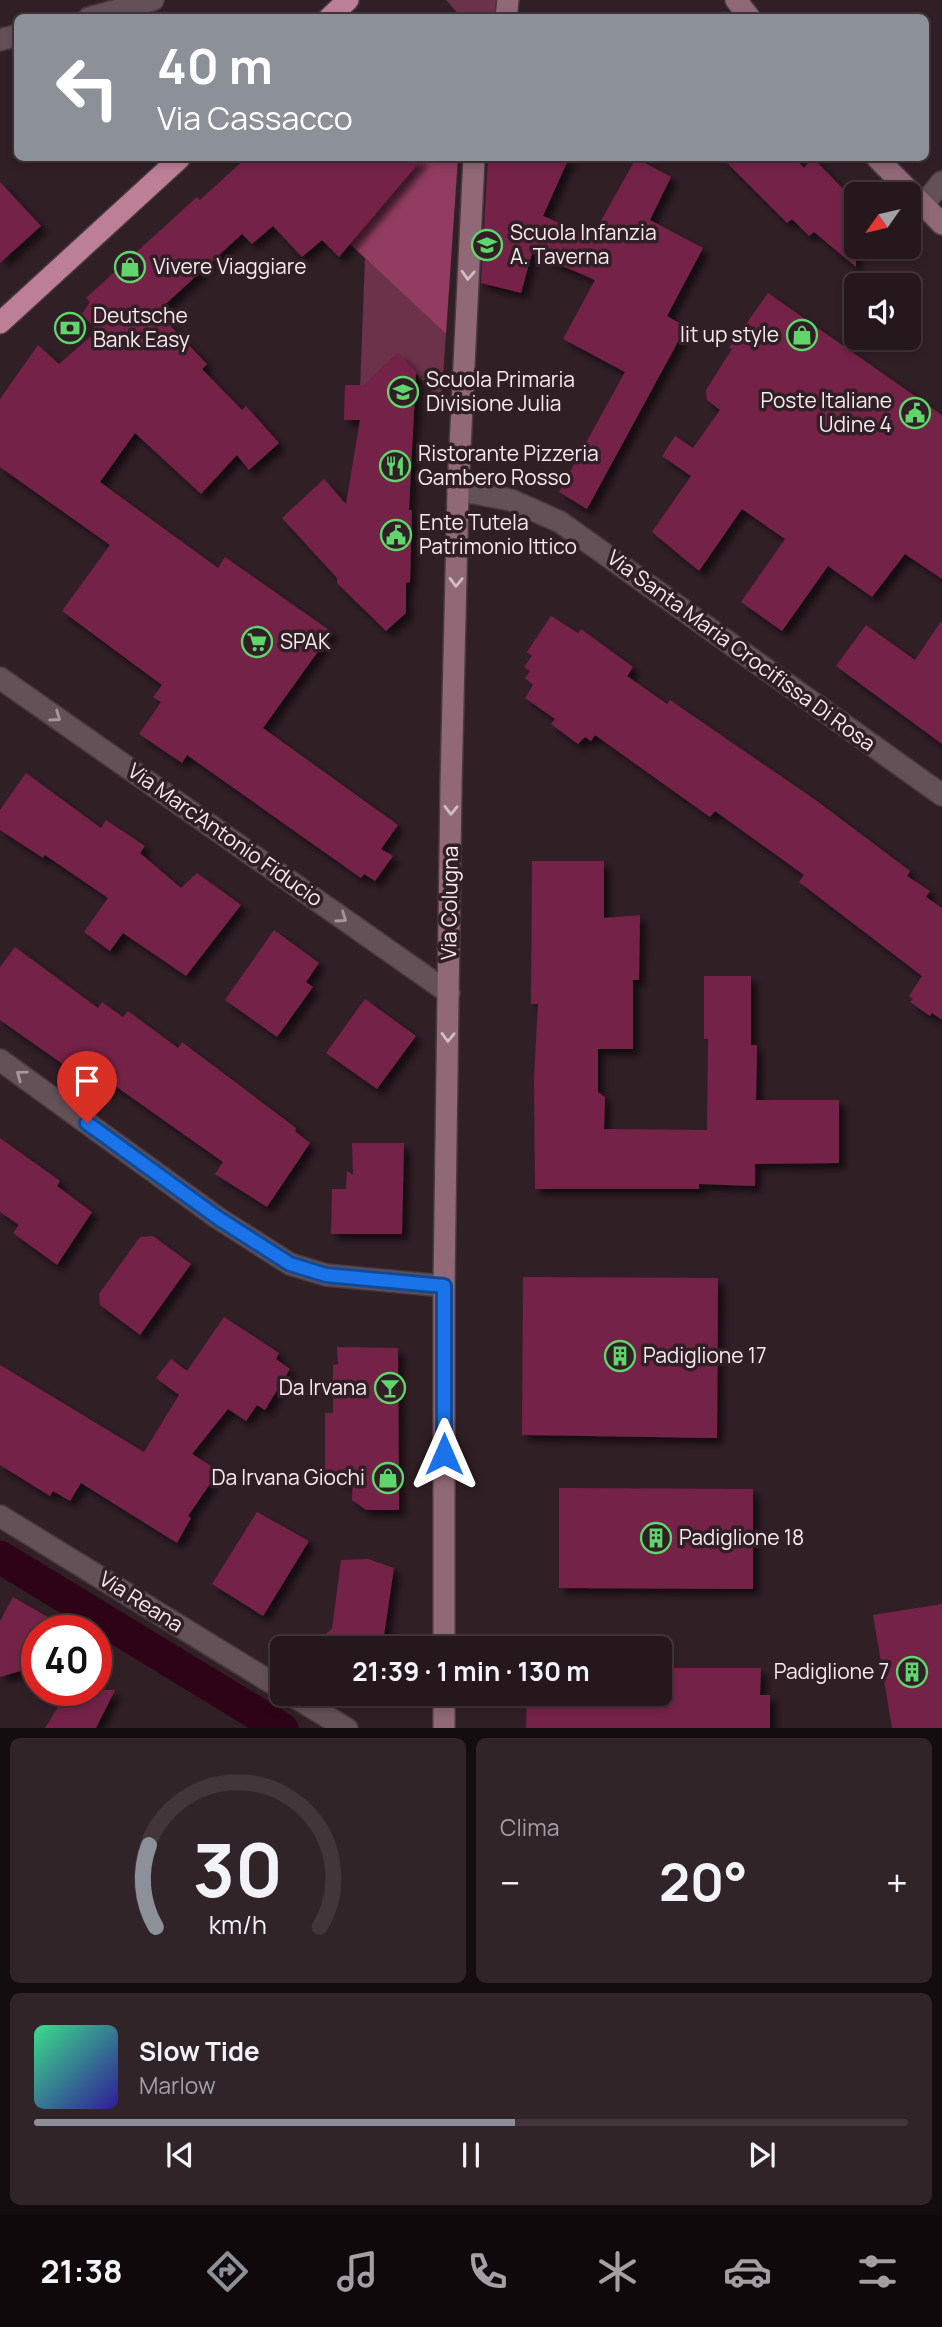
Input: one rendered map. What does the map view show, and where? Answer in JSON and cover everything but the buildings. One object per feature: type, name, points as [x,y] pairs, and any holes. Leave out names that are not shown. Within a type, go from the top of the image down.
[{"type":"main road","points":[[333,14],[348,0]]},
{"type":"main road","points":[[0,323],[177,161]]},
{"type":"street","points":[[103,14],[153,0]]},
{"type":"street","points":[[736,0],[747,14]]},
{"type":"street","name":"Via Colugna","points":[[444,1636],[444,1286],[458,489],[474,161]]},
{"type":"street","points":[[880,161],[942,224]]},
{"type":"street","points":[[923,205],[942,182]]},
{"type":"street","name":"Via Santa Maria Crocifissa Di Rosa","points":[[458,489],[511,500],[560,522],[942,795]]},
{"type":"street","name":"Via Marc'Antonio Fiducio","points":[[0,678],[449,993]]},
{"type":"street","points":[[0,1060],[218,1218],[290,1264],[326,1275],[444,1286]]},
{"type":"street","name":"Via Reana","points":[[0,1516],[270,1682]]},
{"type":"street","points":[[310,1706],[347,1728]]},
{"type":"street","points":[[444,1706],[444,1728]]},
{"type":"shaded area","points":[[446,0],[496,0],[495,14],[458,14]]},
{"type":"shaded area","points":[[420,161],[458,161],[446,334],[350,244]]},
{"type":"shaded area","points":[[365,258],[446,334],[441,402],[398,353],[360,389]]},
{"type":"waterway","points":[[0,1557],[280,1728]]},
{"type":"place","name":"Scuola Infanzia A. Taverna","points":[[487,245]]},
{"type":"place","name":"Vivere Viaggiare","points":[[130,267]]},
{"type":"place","name":"Deutsche Bank Easy","points":[[70,328]]},
{"type":"place","name":"lit up style","points":[[802,335]]},
{"type":"place","name":"Scuola Primaria Divisione Julia","points":[[403,392]]},
{"type":"place","name":"Poste Italiane Udine 4","points":[[915,413]]},
{"type":"place","name":"Ristorante Pizzeria Gambero Rosso","points":[[395,466]]},
{"type":"place","name":"Ente Tutela Patrimonio Ittico","points":[[396,535]]},
{"type":"place","name":"SPAK","points":[[257,642]]},
{"type":"place","name":"Padiglione 17","points":[[620,1356]]},
{"type":"place","name":"Da Irvana","points":[[390,1388]]},
{"type":"place","name":"Da Irvana Giochi","points":[[388,1478]]},
{"type":"place","name":"Padiglione 18","points":[[656,1538]]},
{"type":"place","name":"Padiglione 7","points":[[912,1672]]},
{"type":"route","points":[[87,1123],[218,1218],[290,1264],[326,1275],[444,1286],[444,1454]]}]
